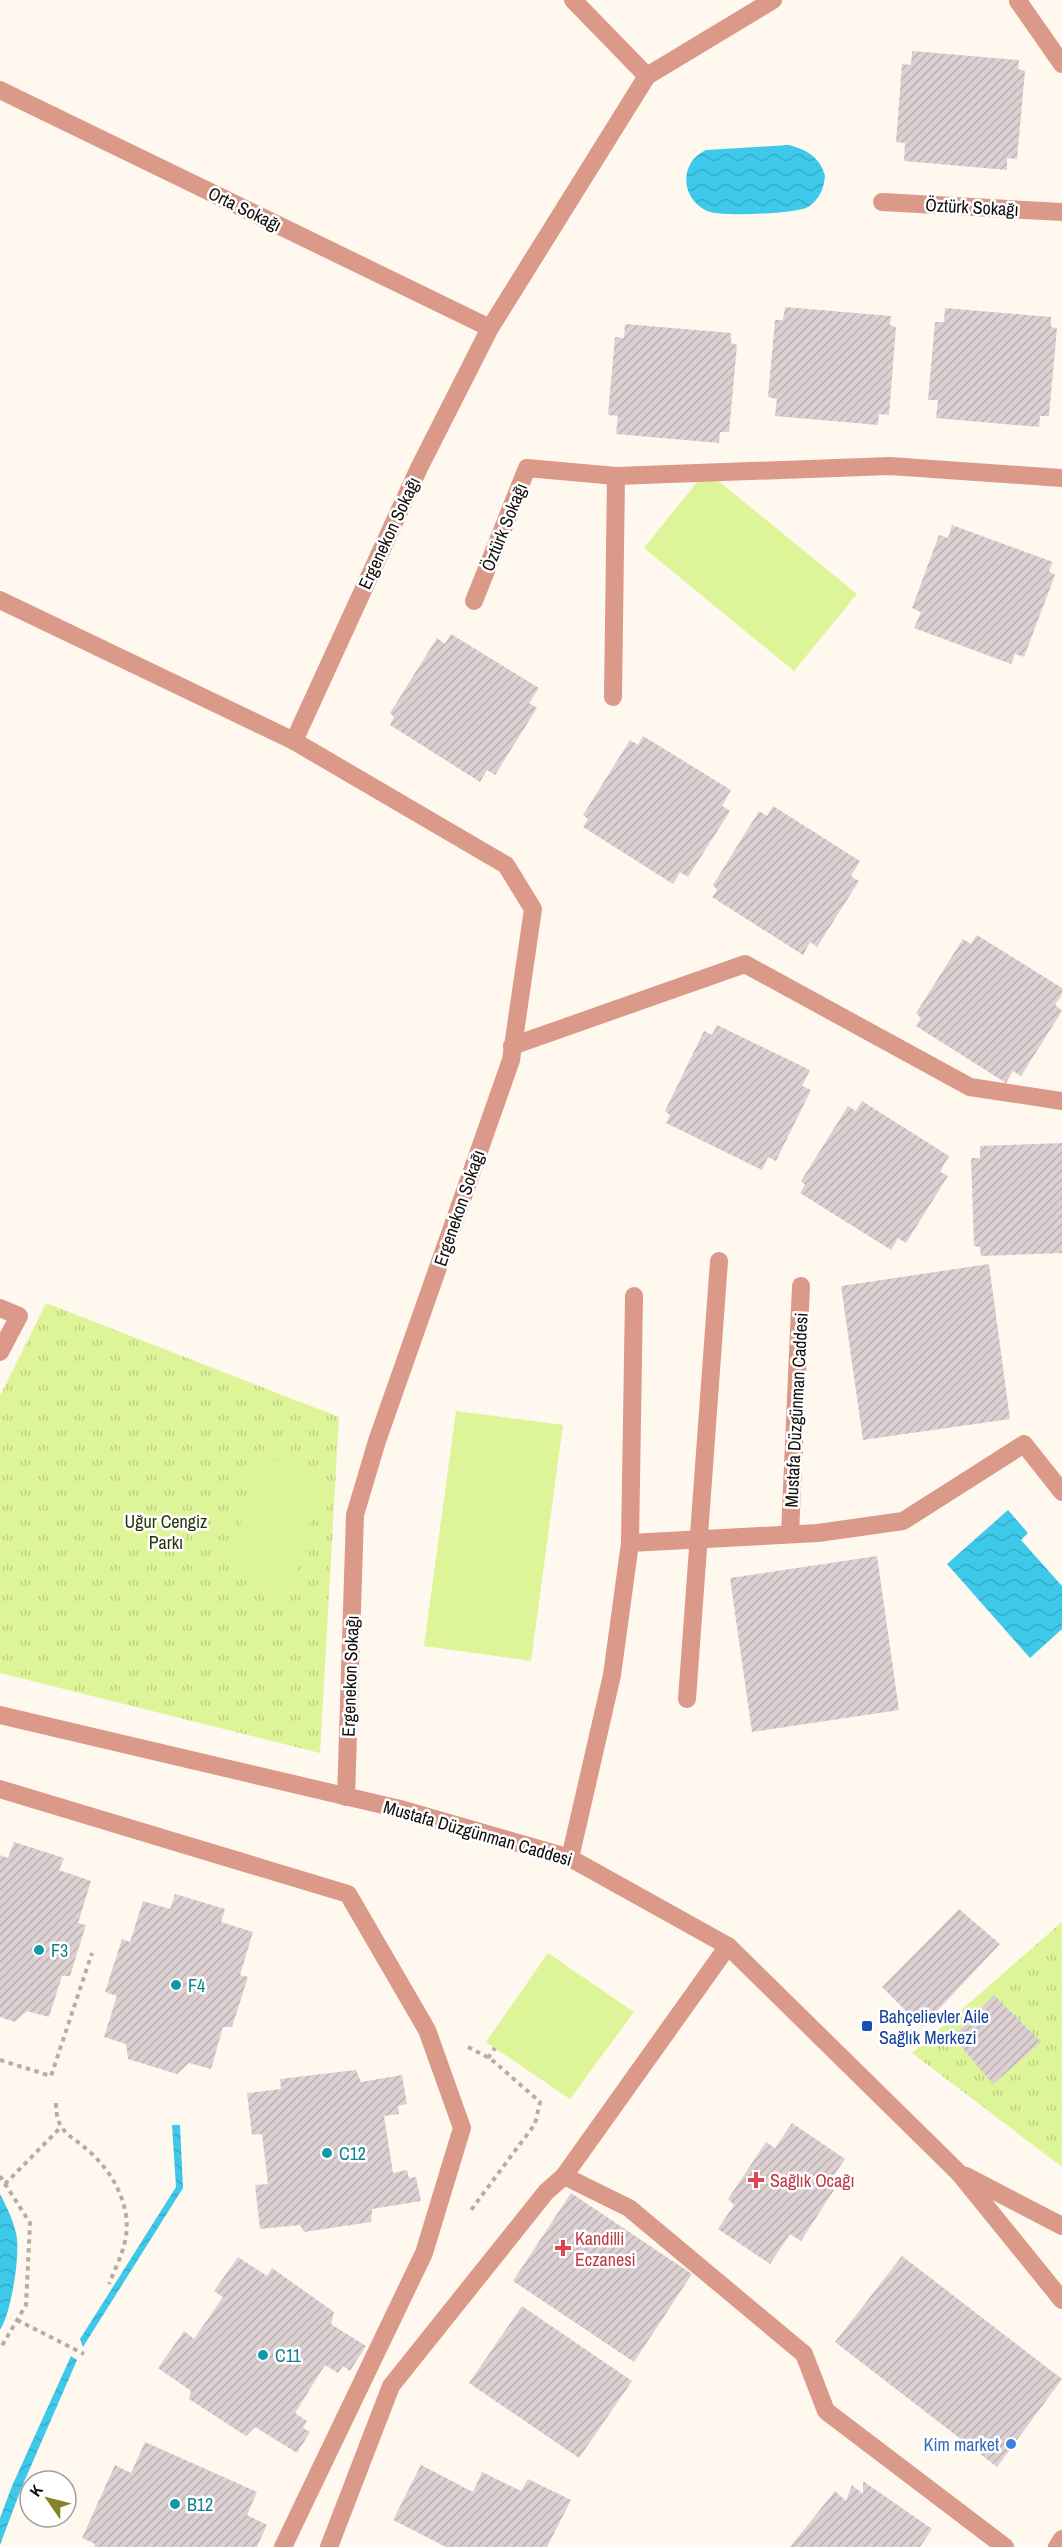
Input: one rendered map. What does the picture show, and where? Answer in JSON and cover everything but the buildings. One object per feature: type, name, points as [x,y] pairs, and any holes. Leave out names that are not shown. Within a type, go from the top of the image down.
[{"type":"street","points":[[573,0],[647,76],[773,0]]},
{"type":"street","points":[[1018,1],[1062,64]]},
{"type":"street","name":"Ergenekon Sokağı","points":[[294,741],[418,468],[490,328],[647,76]]},
{"type":"street","name":"Orta Sokağı","points":[[0,90],[490,328]]},
{"type":"street","name":"Öztürk Sokağı","points":[[882,202],[1062,212]]},
{"type":"street","points":[[614,697],[616,476],[890,466],[1062,478]]},
{"type":"street","name":"Öztürk Sokağı","points":[[474,601],[527,468],[616,476]]},
{"type":"street","name":"Ergenekon Sokağı","points":[[0,600],[294,741],[506,865],[533,909],[511,1060],[377,1441],[355,1515],[346,1797]]},
{"type":"street","points":[[512,1046],[745,964],[970,1087],[1062,1101]]},
{"type":"street","points":[[687,1699],[719,1261]]},
{"type":"street","name":"Mustafa Düzgünman Caddesi","points":[[790,1534],[801,1286]]},
{"type":"street","points":[[570,1858],[612,1675],[630,1543],[634,1296]]},
{"type":"street","points":[[0,1308],[19,1316],[0,1352]]},
{"type":"street","points":[[630,1543],[790,1534],[903,1521],[1024,1444],[1062,1492]]},
{"type":"street","name":"Mustafa Düzgünman Caddesi","points":[[0,1715],[346,1797],[570,1858],[728,1946],[959,2173],[1062,2300]]},
{"type":"street","points":[[0,1789],[348,1894],[427,2030],[462,2128],[424,2253],[283,2547]]},
{"type":"street","points":[[329,2547],[391,2386],[546,2192],[564,2176],[728,1946]]},
{"type":"street","name":"Mustafa Düzgünman Caddesi","points":[[959,2173],[1062,2226]]},
{"type":"street","points":[[564,2176],[629,2208],[804,2354],[826,2411],[1005,2547]]},
{"type":"street","points":[[1057,2547],[1062,2539]]},
{"type":"path","points":[[0,2060],[51,2076],[92,1953]]},
{"type":"path","points":[[488,2058],[495,2048]]},
{"type":"path","points":[[56,2103],[56,2116],[60,2128],[90,2152],[110,2174],[127,2212],[125,2243],[109,2284]]},
{"type":"path","points":[[5,2184],[60,2128]]},
{"type":"path","points":[[0,2176],[30,2223],[26,2305],[0,2349]]},
{"type":"path","points":[[17,2320],[84,2354]]},
{"type":"green space","points":[[706,471],[857,594],[794,671],[644,548]]},
{"type":"green space","name":"Uğur Cengiz Parkı","points":[[46,1303],[339,1417],[320,1753],[0,1673],[0,1396]]},
{"type":"green space","points":[[456,1411],[563,1425],[531,1661],[424,1646]]},
{"type":"green space","points":[[259,1456],[324,1472],[291,1594],[227,1573]]},
{"type":"green space","points":[[1062,1922],[1062,2167],[912,2053]]},
{"type":"green space","points":[[548,1953],[634,2012],[570,2099],[486,2042]]},
{"type":"water","points":[[789,145],[812,155],[823,169],[825,176],[820,194],[808,207],[774,213],[726,214],[707,211],[692,198],[686,180],[687,171],[697,156],[706,150]]},
{"type":"water","points":[[1008,1510],[1028,1533],[1021,1540],[1062,1586],[1062,1629],[1030,1658],[947,1564]]},
{"type":"water","points":[[172,2125],[180,2125],[183,2188],[83,2347],[80,2339],[176,2187]]},
{"type":"water","points":[[0,2194],[16,2233],[17,2254],[11,2298],[0,2330]]},
{"type":"water","points":[[71,2356],[77,2360],[30,2469],[20,2469]]},
{"type":"water","points":[[18,2473],[18,2497],[0,2545],[0,2518]]},
{"type":"place","name":"F3","points":[[39,1950]]},
{"type":"place","name":"F4","points":[[176,1985]]},
{"type":"place","name":"Bahçelievler Aile Sağlık Merkezi","points":[[867,2026]]},
{"type":"place","name":"C12","points":[[327,2153]]},
{"type":"place","name":"Sağlık Ocağı","points":[[756,2180]]},
{"type":"place","name":"Kandilli Eczanesi","points":[[563,2248]]},
{"type":"place","name":"C11","points":[[263,2355]]},
{"type":"place","name":"Kim market","points":[[1011,2444]]},
{"type":"place","name":"B12","points":[[175,2504]]}]
